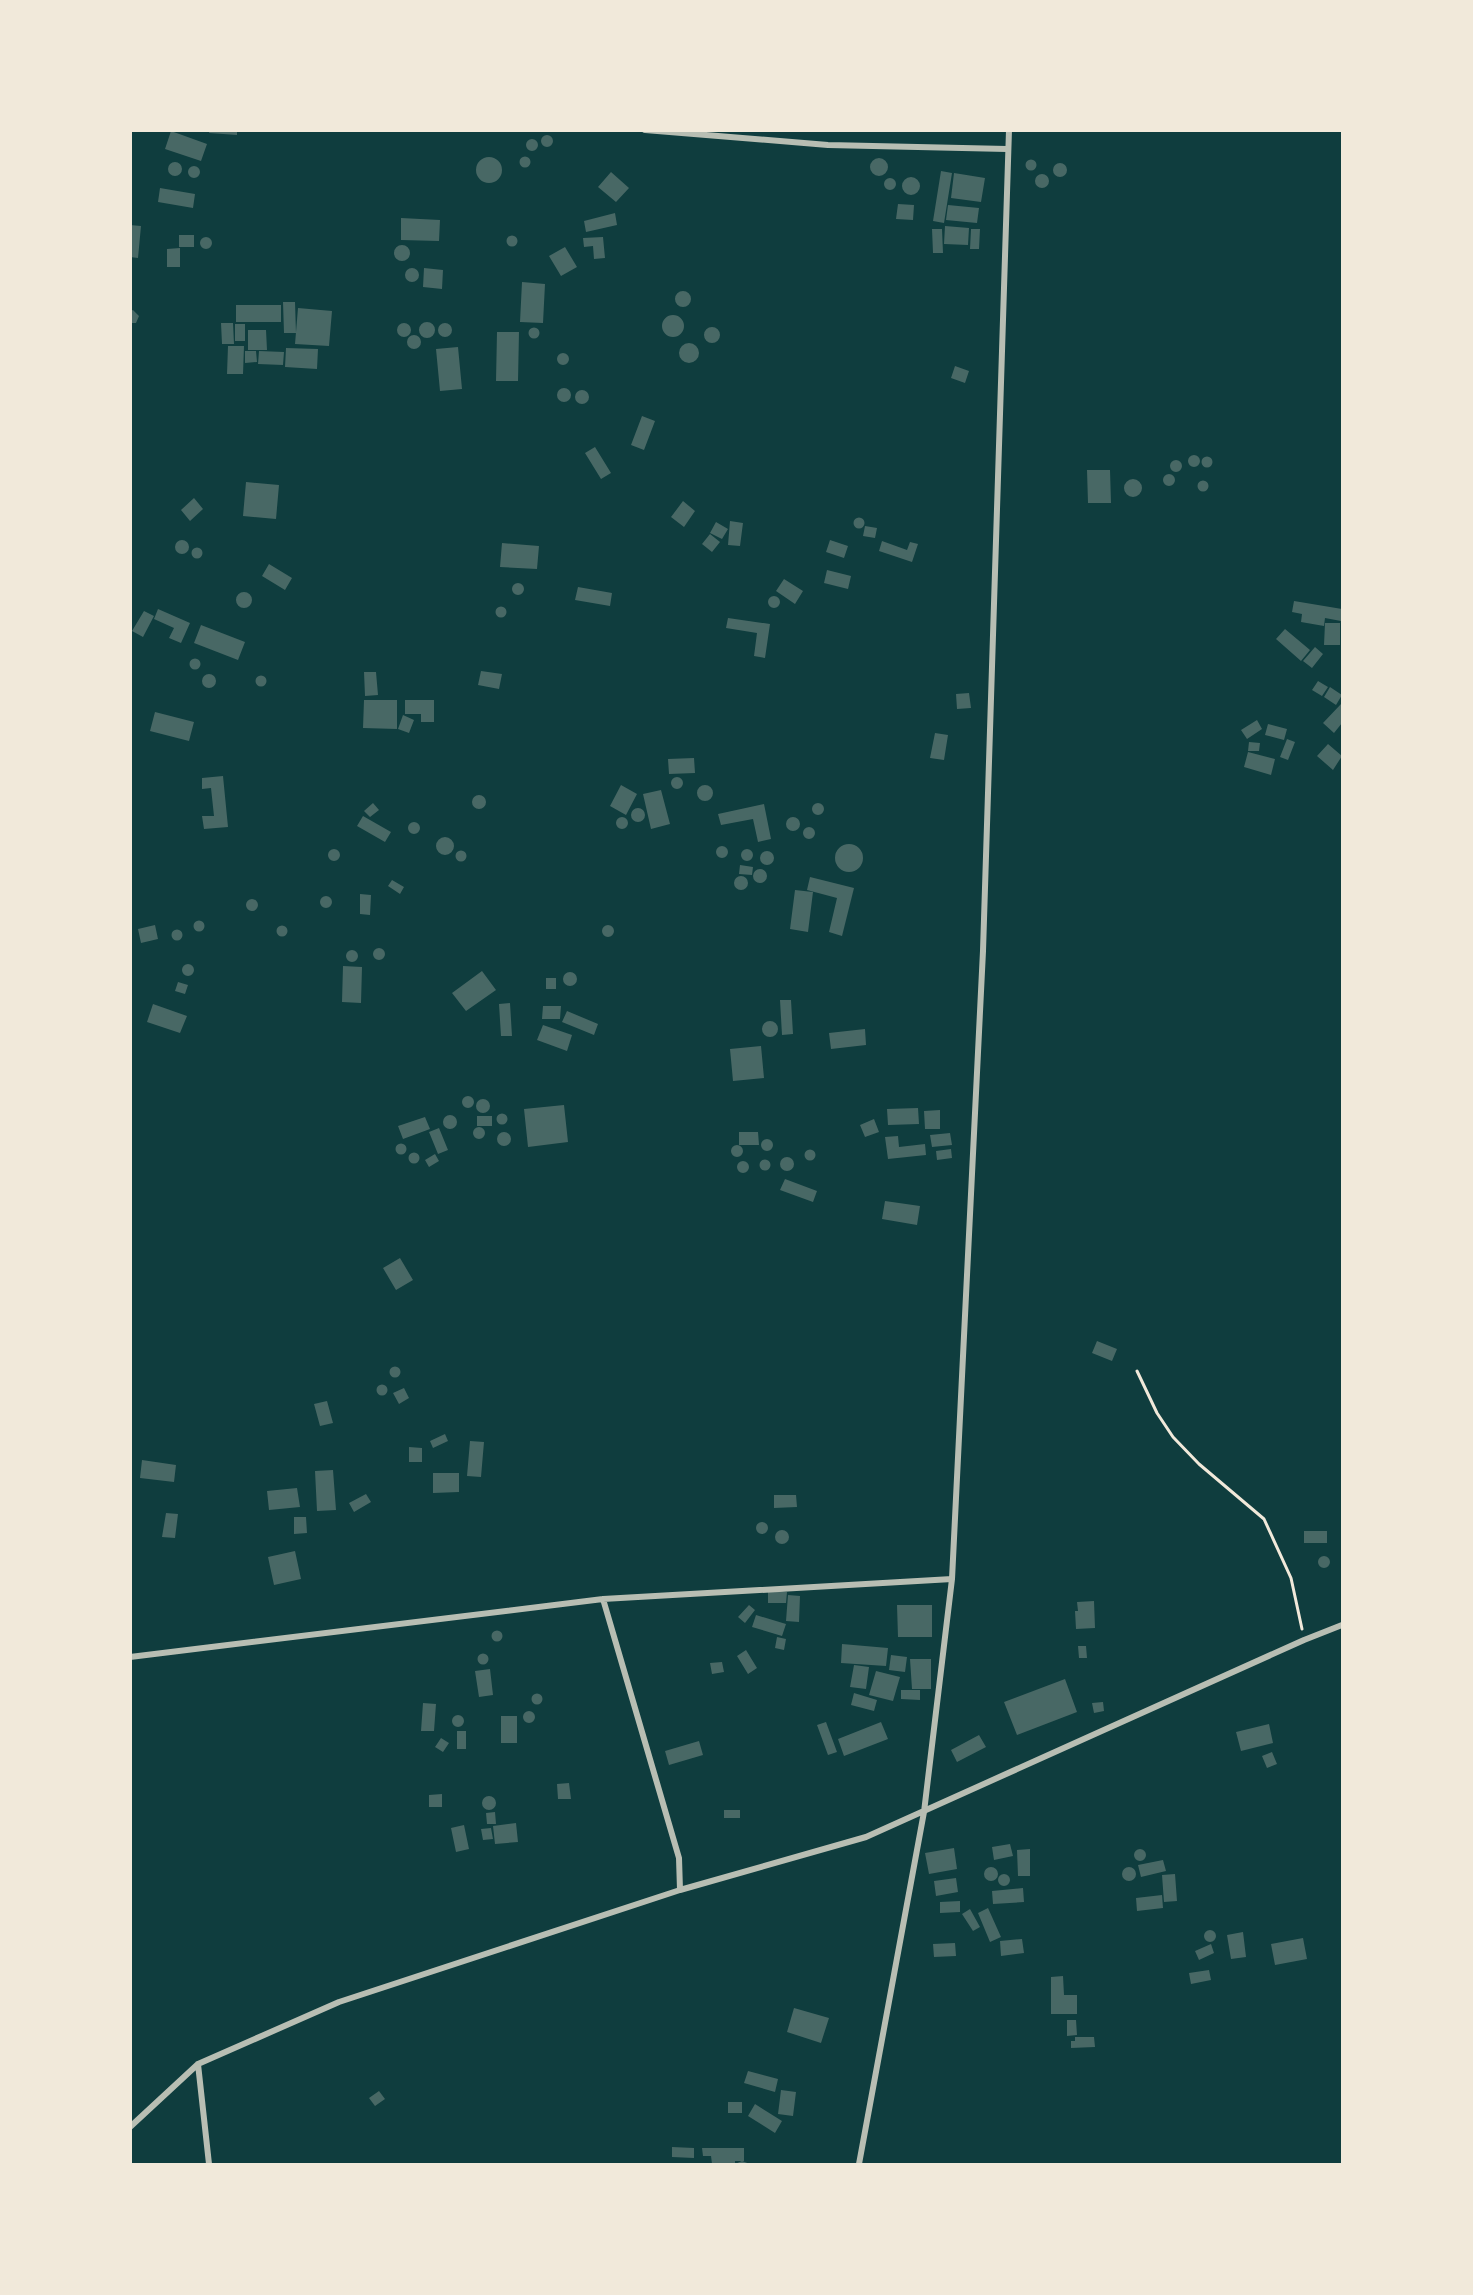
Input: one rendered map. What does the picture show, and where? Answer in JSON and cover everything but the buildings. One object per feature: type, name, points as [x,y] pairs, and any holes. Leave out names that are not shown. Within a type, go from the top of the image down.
[{"type":"street","points":[[645,130],[828,145],[1007,149]]},
{"type":"street","points":[[859,2164],[924,1812],[952,1579],[983,951],[1009,130]]},
{"type":"street","points":[[130,1657],[603,1599],[952,1579]]},
{"type":"street","points":[[603,1599],[679,1858],[680,1890]]},
{"type":"street","points":[[130,2127],[198,2064],[339,2002],[680,1890],[866,1837],[1342,1625]]},
{"type":"street","points":[[198,2064],[209,2164]]},
{"type":"path","points":[[1137,1371],[1157,1413],[1173,1437],[1199,1464],[1264,1519],[1291,1578],[1304,1640]]}]
